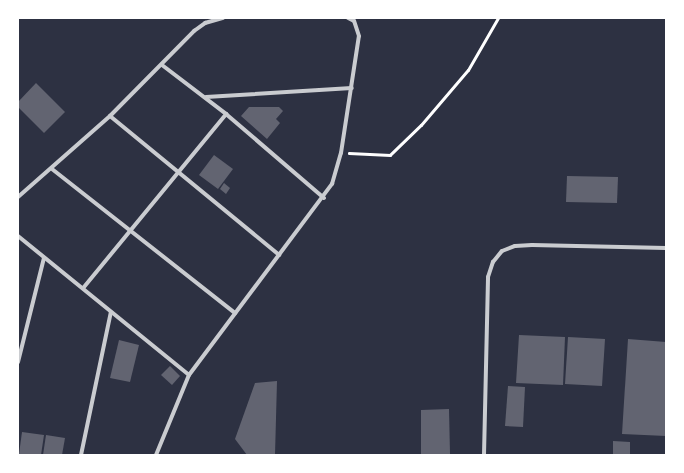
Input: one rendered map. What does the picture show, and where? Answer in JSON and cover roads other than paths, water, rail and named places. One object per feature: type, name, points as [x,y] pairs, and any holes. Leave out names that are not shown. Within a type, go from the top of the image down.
[{"type":"street","points":[[18,197],[52,169],[110,116],[194,31],[205,23],[223,18]]},
{"type":"street","points":[[156,455],[189,375],[234,313],[324,198],[332,184],[341,153],[359,36],[354,21],[348,18]]},
{"type":"street","points":[[162,65],[206,97],[324,198]]},
{"type":"street","points":[[206,97],[352,88]]},
{"type":"street","points":[[84,287],[177,171],[226,114]]},
{"type":"street","points":[[110,116],[279,255]]},
{"type":"street","points":[[52,169],[234,313]]},
{"type":"street","points":[[18,236],[44,258],[84,287],[111,312],[189,375]]},
{"type":"street","points":[[484,455],[488,277],[493,262],[502,251],[515,246],[532,245],[666,248]]},
{"type":"street","points":[[18,362],[44,258]]},
{"type":"street","points":[[81,455],[111,312]]}]
